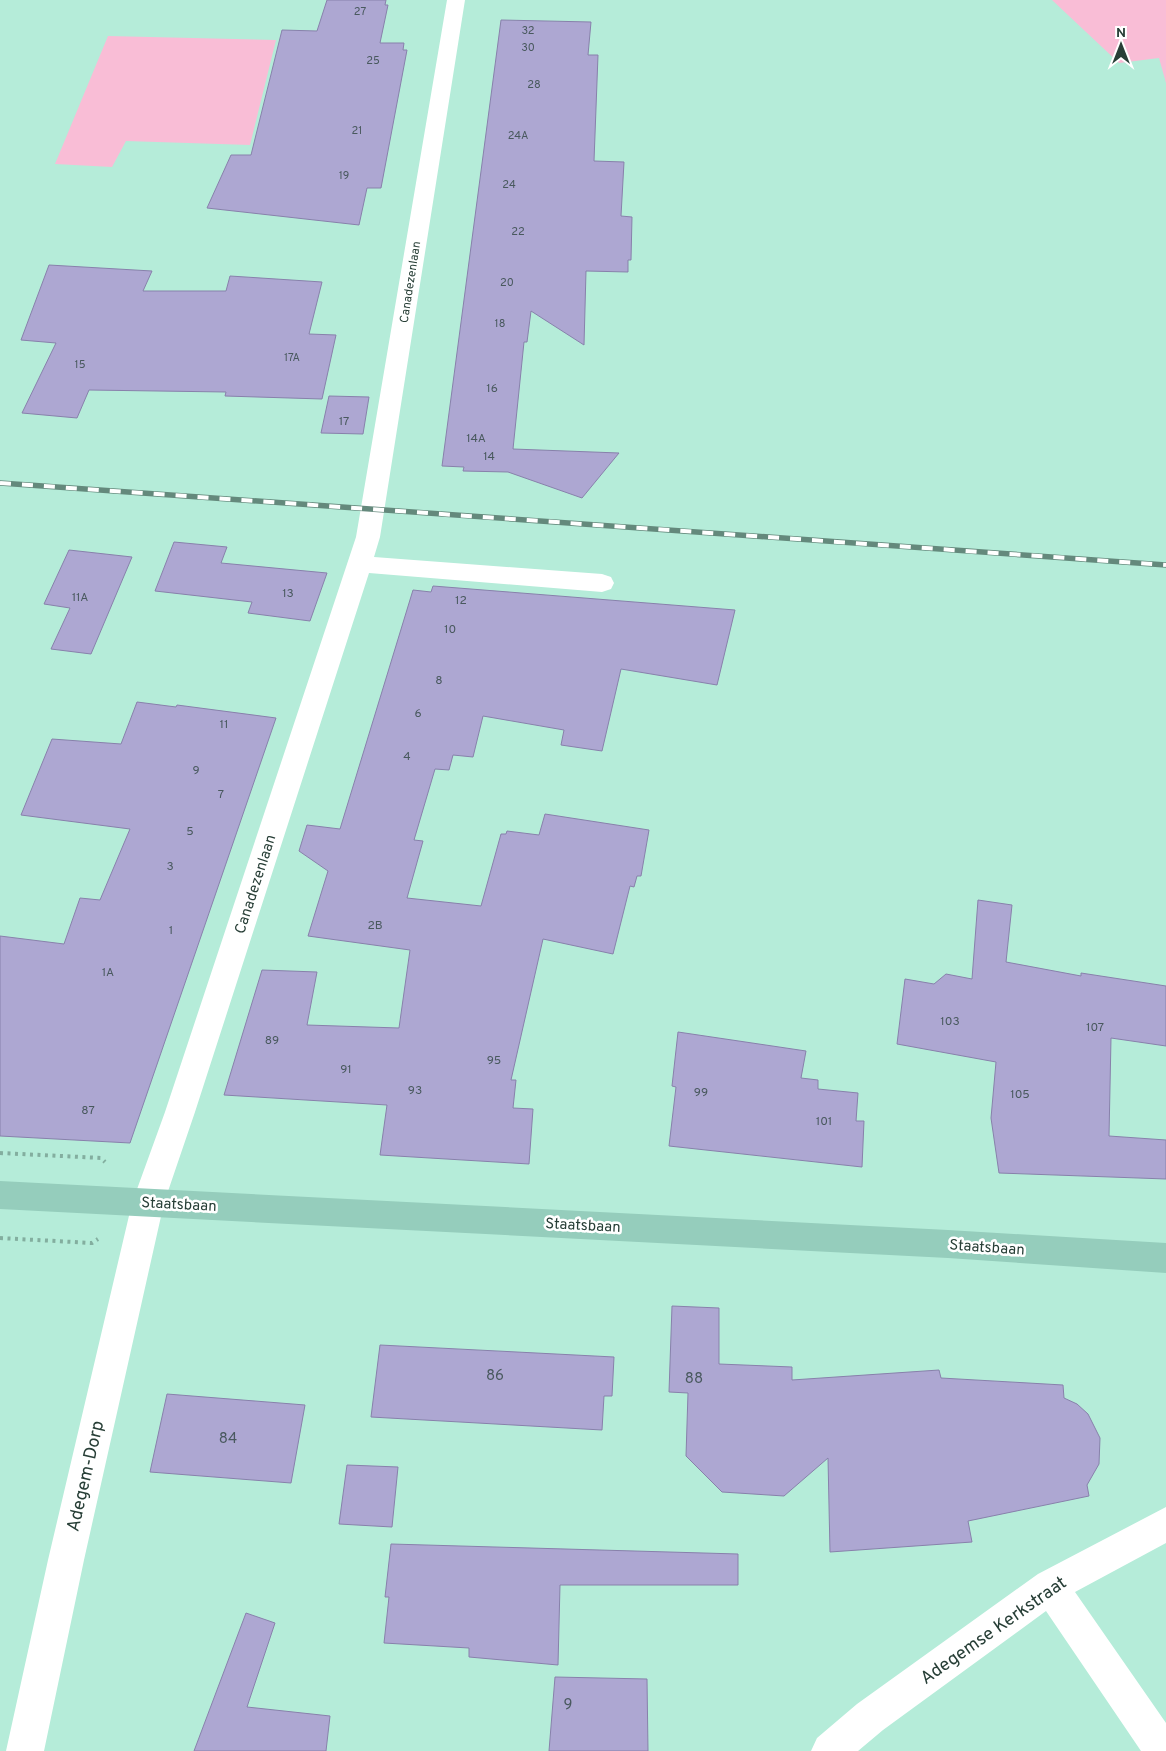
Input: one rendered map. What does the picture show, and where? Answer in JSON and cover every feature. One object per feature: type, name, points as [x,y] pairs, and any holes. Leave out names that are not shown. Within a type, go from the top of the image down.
[{"type":"main road","name":"Staatsbaan","points":[[0,1195],[918,1242],[1166,1258]]},
{"type":"street","name":"Canadezenlaan","points":[[148,1202],[360,564],[376,491],[456,0]]},
{"type":"street","points":[[360,564],[602,583]]},
{"type":"street","name":"Adegem-Dorp","points":[[25,1751],[66,1560],[148,1202]]},
{"type":"street","name":"Adegemse Kerkstraat","points":[[830,1751],[870,1717],[1050,1586],[1166,1524]]},
{"type":"street","points":[[1050,1586],[1163,1751]]},
{"type":"shaded area","points":[[1052,0],[1166,0],[1166,83],[1159,58],[1119,63]]},
{"type":"shaded area","points":[[108,36],[276,40],[250,145],[126,141],[112,167],[55,164]]},
{"type":"building","points":[[327,0],[386,0],[385,5],[388,5],[380,43],[404,43],[403,50],[407,50],[381,188],[367,188],[359,225],[207,208],[231,155],[251,155],[282,30],[317,31]]},
{"type":"building","points":[[501,20],[591,22],[588,55],[598,55],[594,161],[624,162],[621,216],[632,217],[631,260],[628,260],[628,272],[586,271],[584,345],[531,311],[527,342],[524,342],[513,449],[619,453],[582,498],[508,472],[463,471],[464,467],[442,466]]},
{"type":"building","points":[[49,265],[152,271],[143,291],[226,291],[230,276],[322,282],[309,334],[336,335],[322,399],[225,396],[226,392],[89,390],[77,418],[22,413],[56,343],[21,340]]},
{"type":"building","points":[[329,396],[369,397],[363,434],[321,433]]},
{"type":"building","points":[[174,542],[227,547],[221,563],[327,573],[310,621],[248,613],[252,602],[155,591]]},
{"type":"building","points":[[69,550],[132,557],[91,654],[51,649],[70,608],[44,604]]},
{"type":"building","points":[[433,586],[735,610],[717,685],[621,669],[602,751],[561,745],[564,730],[483,716],[473,757],[453,755],[449,770],[435,769],[414,840],[423,841],[407,898],[481,906],[501,834],[506,834],[507,831],[539,835],[545,814],[649,830],[641,876],[637,876],[634,887],[630,886],[613,954],[543,939],[511,1080],[516,1080],[513,1108],[533,1109],[529,1164],[380,1155],[387,1105],[224,1095],[262,970],[317,972],[307,1025],[399,1028],[410,950],[308,936],[328,871],[299,851],[307,825],[340,829],[413,590],[431,592]]},
{"type":"building","points":[[137,702],[176,707],[177,705],[276,718],[130,1143],[0,1136],[0,936],[64,944],[80,898],[100,900],[130,829],[21,815],[52,739],[121,744]]},
{"type":"building","points":[[978,900],[1012,905],[1006,962],[1081,976],[1081,973],[1166,986],[1166,1046],[1111,1038],[1109,1136],[1166,1140],[1166,1179],[999,1173],[991,1118],[996,1062],[897,1044],[905,979],[934,984],[946,974],[972,979]]},
{"type":"building","points":[[678,1032],[806,1051],[801,1078],[818,1080],[818,1089],[858,1093],[856,1121],[864,1121],[862,1167],[669,1146],[676,1087],[672,1086]]},
{"type":"building","points":[[672,1306],[719,1308],[719,1364],[792,1367],[792,1380],[939,1370],[941,1378],[1063,1385],[1064,1398],[1077,1404],[1088,1414],[1100,1438],[1099,1464],[1087,1485],[1089,1496],[968,1521],[972,1542],[830,1552],[828,1458],[784,1496],[722,1492],[686,1456],[688,1393],[669,1392]]},
{"type":"building","points":[[380,1345],[614,1357],[612,1396],[604,1396],[602,1430],[371,1417]]},
{"type":"building","points":[[167,1394],[305,1405],[291,1483],[150,1472]]},
{"type":"building","points":[[347,1465],[398,1467],[392,1527],[339,1524]]},
{"type":"building","points":[[391,1544],[738,1554],[738,1585],[560,1585],[558,1665],[469,1657],[469,1648],[384,1643],[389,1597],[385,1597]]},
{"type":"building","points":[[246,1613],[275,1623],[247,1707],[330,1716],[326,1751],[194,1751]]},
{"type":"building","points":[[555,1677],[647,1679],[648,1751],[549,1751]]},
{"type":"railway","points":[[0,483],[1166,565]]}]
